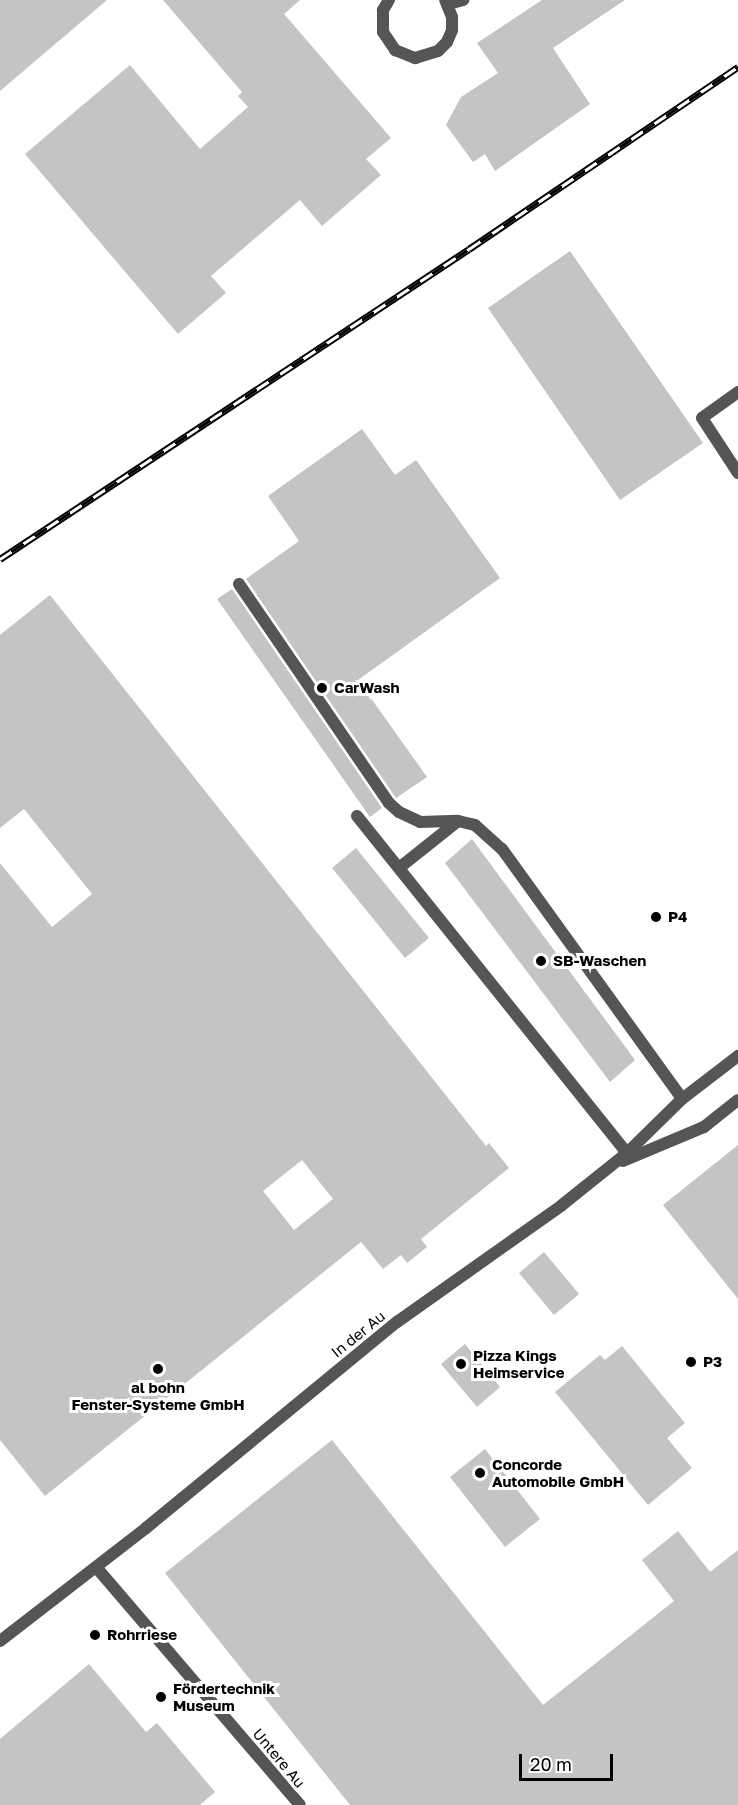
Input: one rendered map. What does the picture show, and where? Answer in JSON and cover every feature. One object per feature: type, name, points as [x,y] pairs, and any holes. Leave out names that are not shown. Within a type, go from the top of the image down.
[{"type":"street","points":[[389,0],[383,10],[383,32],[395,50],[415,58],[438,51],[447,42],[452,30],[452,16],[446,2],[463,0]]},
{"type":"street","points":[[738,392],[702,418],[738,473]]},
{"type":"street","points":[[239,584],[389,803],[399,812],[420,822],[458,821],[475,825],[501,849],[682,1099]]},
{"type":"street","points":[[357,816],[627,1153]]},
{"type":"street","points":[[399,868],[458,821]]},
{"type":"street","name":"In der Au","points":[[0,1641],[96,1567],[397,1322],[562,1205],[627,1153],[682,1099],[738,1056]]},
{"type":"street","points":[[611,1166],[704,1127],[738,1100]]},
{"type":"street","name":"Untere Au","points":[[96,1567],[300,1805]]},
{"type":"building","points":[[0,0],[107,0],[0,91]]},
{"type":"building","points":[[163,0],[300,0],[284,14],[391,138],[366,159],[381,175],[322,226],[300,200],[211,276],[226,293],[178,334],[25,154],[130,65],[200,149],[248,107],[238,96],[242,92]]},
{"type":"building","points":[[542,0],[625,0],[553,48],[590,104],[495,171],[485,154],[473,162],[446,125],[461,97],[498,73],[477,43]]},
{"type":"building","points":[[570,251],[703,443],[620,500],[488,308]]},
{"type":"building","points":[[362,429],[395,475],[416,460],[500,578],[358,680],[427,777],[396,798],[246,579],[299,541],[268,496]]},
{"type":"building","points":[[232,589],[382,808],[370,817],[217,599]]},
{"type":"building","points":[[50,595],[486,1146],[489,1143],[509,1168],[421,1239],[427,1247],[407,1263],[401,1255],[383,1269],[361,1242],[45,1496],[0,1440],[0,863],[52,927],[92,894],[24,809],[0,828],[0,635]],"holes":[[[302,1160],[333,1199],[294,1230],[263,1191]]]},
{"type":"building","name":"SB-Waschen","points":[[472,839],[635,1060],[610,1082],[445,863]]},
{"type":"building","points":[[356,848],[429,938],[405,958],[332,868]]},
{"type":"building","points":[[738,1145],[738,1299],[663,1205]]},
{"type":"building","points":[[544,1252],[579,1294],[554,1315],[519,1273]]},
{"type":"building","points":[[465,1344],[500,1387],[477,1407],[441,1364]]},
{"type":"building","points":[[622,1346],[685,1423],[667,1438],[692,1468],[648,1505],[555,1392],[600,1355],[605,1360]]},
{"type":"building","points":[[332,1440],[543,1705],[674,1601],[642,1560],[678,1531],[710,1572],[738,1550],[738,1805],[350,1805],[165,1573]]},
{"type":"building","points":[[485,1449],[540,1519],[505,1547],[450,1477]]},
{"type":"building","points":[[89,1664],[146,1732],[157,1723],[215,1792],[200,1805],[0,1805],[0,1739]]},
{"type":"railway","points":[[0,559],[469,249],[738,67]]},
{"type":"place","name":"CarWash","points":[[322,688]]},
{"type":"place","name":"P4","points":[[656,917]]},
{"type":"place","name":"SB-Waschen","points":[[541,961]]},
{"type":"place","name":"P3","points":[[691,1362]]},
{"type":"place","name":"Pizza Kings Heimservice","points":[[461,1364]]},
{"type":"place","name":"al bohn Fenster-Systeme GmbH","points":[[158,1369]]},
{"type":"place","name":"Concorde Automobile GmbH","points":[[480,1473]]},
{"type":"place","name":"Rohrriese","points":[[95,1635]]},
{"type":"place","name":"Fördertechnik Museum","points":[[161,1697]]}]
